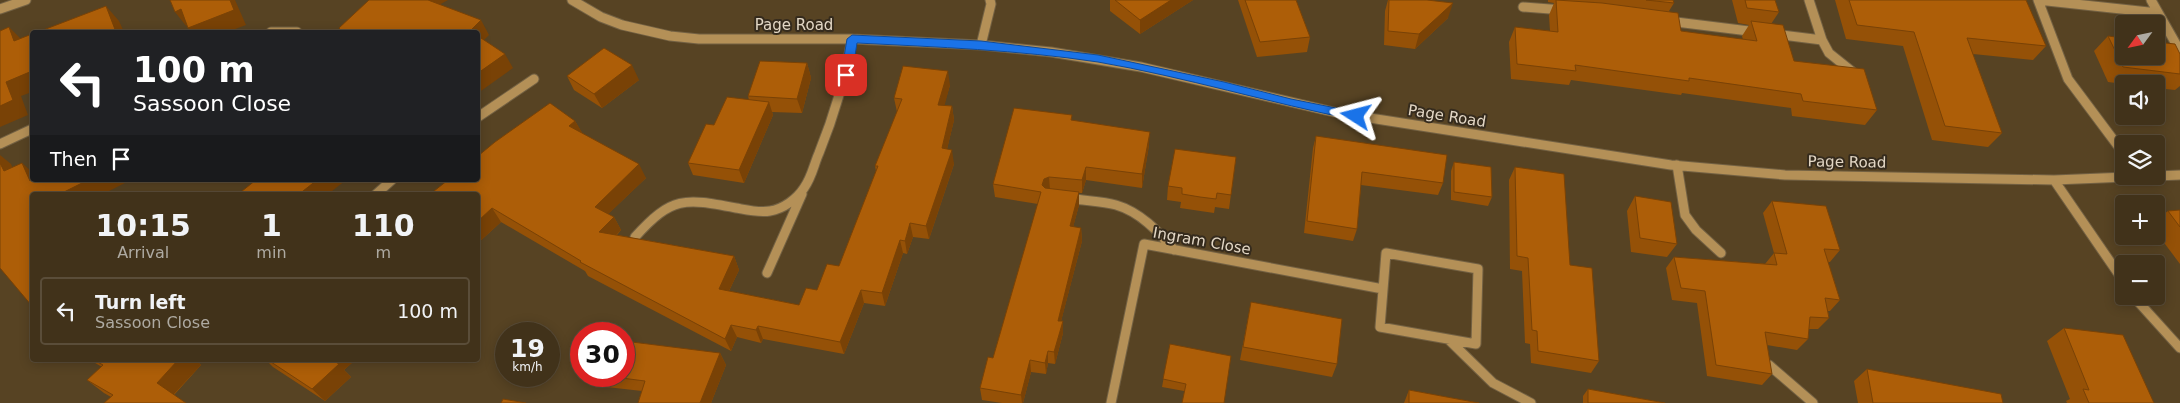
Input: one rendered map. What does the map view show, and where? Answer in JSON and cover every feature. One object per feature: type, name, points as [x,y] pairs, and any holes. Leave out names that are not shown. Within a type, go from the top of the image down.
[{"type":"street","points":[[0,9],[26,0]]},
{"type":"street","name":"Page Road","points":[[572,0],[600,17],[622,25],[670,36],[699,39],[852,39],[981,45],[1098,59],[1338,113],[1677,166],[1785,174],[2054,180],[2115,177]]},
{"type":"street","points":[[981,45],[991,4],[990,0]]},
{"type":"street","points":[[1810,0],[1822,40],[1829,54],[1862,79]]},
{"type":"street","points":[[2115,142],[2068,79],[2038,0],[2158,13]]},
{"type":"street","points":[[2151,0],[2180,50]]},
{"type":"street","points":[[1523,7],[1569,10]]},
{"type":"street","points":[[1660,20],[1822,40]]},
{"type":"street","points":[[767,273],[834,115],[846,75],[852,39]]},
{"type":"street","points":[[480,116],[534,79]]},
{"type":"street","points":[[0,144],[30,130]]},
{"type":"street","points":[[1677,166],[1685,215],[1696,230],[1721,253]]},
{"type":"street","points":[[2165,176],[2180,175]]},
{"type":"street","points":[[2054,180],[2115,269]]},
{"type":"street","points":[[378,192],[390,182]]},
{"type":"street","points":[[634,237],[658,211],[677,202],[695,201],[761,212],[775,210],[792,200],[804,189]]},
{"type":"street","points":[[1058,197],[1117,205],[1128,210],[1162,236],[1174,250]]},
{"type":"street","name":"Ingram Close","points":[[1111,403],[1144,244],[1383,289]]},
{"type":"street","points":[[1386,253],[1478,269],[1476,344],[1380,327],[1383,289],[1386,253]]},
{"type":"street","points":[[2142,305],[2180,348]]},
{"type":"street","points":[[1448,339],[1474,367],[1493,382],[1531,403]]},
{"type":"street","points":[[1769,365],[1813,403]]},
{"type":"building","points":[[170,0],[230,0],[234,10],[188,28],[181,9],[175,12]]},
{"type":"building","points":[[369,0],[428,0],[481,20],[471,30],[340,30],[339,28]]},
{"type":"building","points":[[1115,0],[1171,0],[1140,20]]},
{"type":"building","points":[[1245,0],[1296,0],[1310,37],[1260,42]]},
{"type":"building","points":[[1389,0],[1427,0],[1453,3],[1419,34],[1388,31]]},
{"type":"building","points":[[1556,0],[1602,3],[1678,13],[1681,31],[1757,41],[1751,21],[1783,25],[1794,61],[1864,69],[1877,110],[1803,101],[1801,94],[1689,78],[1689,81],[1575,65],[1576,71],[1517,64],[1515,27],[1558,32]]},
{"type":"building","points":[[1646,0],[1673,0],[1674,3]]},
{"type":"building","points":[[1745,0],[1775,0],[1779,12],[1747,8]]},
{"type":"building","points":[[1849,0],[2026,0],[2046,46],[1967,38],[2002,133],[1945,126],[1914,32],[1857,25]]},
{"type":"building","points":[[106,6],[115,30],[43,30]]},
{"type":"building","points":[[9,27],[14,41],[30,35],[30,72],[6,82],[13,100],[0,106],[0,31]]},
{"type":"building","points":[[2108,36],[2115,37],[2115,50]]},
{"type":"building","points":[[480,37],[505,54],[480,72]]},
{"type":"building","points":[[2165,43],[2175,44],[2180,54],[2180,74],[2123,67],[2122,65],[2165,65]]},
{"type":"building","points":[[604,48],[632,65],[594,94],[567,76]]},
{"type":"building","points":[[760,61],[807,63],[797,99],[748,96]]},
{"type":"building","points":[[903,66],[948,71],[938,105],[952,106],[942,148],[952,150],[926,226],[910,223],[905,241],[900,240],[882,293],[861,290],[840,342],[758,326],[756,330],[731,325],[725,339],[580,262],[492,208],[480,219],[480,192],[433,192],[445,182],[480,182],[480,154],[550,103],[575,121],[569,126],[639,164],[595,207],[614,217],[599,232],[734,256],[719,289],[799,305],[806,288],[817,290],[827,264],[839,266],[878,166],[875,166],[902,99],[894,98]]},
{"type":"building","points":[[727,97],[769,102],[739,170],[688,163],[706,124],[714,125]]},
{"type":"building","points":[[1014,108],[1072,115],[1071,120],[1150,132],[1142,174],[1086,167],[1082,180],[1049,177],[1044,179],[1042,185],[1045,188],[1079,192],[1070,226],[1081,228],[1058,321],[1063,321],[1054,352],[1048,351],[1045,363],[1030,360],[1021,395],[980,388],[988,357],[993,358],[1041,192],[993,184]]},
{"type":"building","points":[[1316,136],[1447,155],[1443,183],[1362,172],[1357,229],[1307,221]]},
{"type":"building","points":[[1175,149],[1236,157],[1231,195],[1217,193],[1216,199],[1200,197],[1182,194],[1182,188],[1168,186]]},
{"type":"building","points":[[1454,162],[1491,167],[1492,197],[1454,192]]},
{"type":"building","points":[[0,163],[4,171],[22,163],[30,182],[84,182],[64,192],[30,192],[30,304],[0,268]]},
{"type":"building","points":[[1515,167],[1564,174],[1570,265],[1592,268],[1599,361],[1538,351],[1537,331],[1532,330],[1528,258],[1517,256]]},
{"type":"building","points":[[253,182],[314,182],[302,192],[241,192]]},
{"type":"building","points":[[1635,196],[1671,202],[1677,244],[1640,238]]},
{"type":"building","points":[[1772,201],[1826,206],[1840,250],[1824,249],[1840,300],[1825,298],[1829,318],[1810,317],[1808,339],[1765,332],[1772,374],[1716,365],[1705,291],[1681,288],[1674,257],[1777,265],[1774,253],[1787,254]]},
{"type":"building","points":[[2180,210],[2180,227],[2168,211]]},
{"type":"building","points":[[1251,302],[1342,319],[1337,364],[1243,347]]},
{"type":"building","points":[[2064,328],[2123,335],[2154,403],[2089,403],[2083,389],[2089,390]]},
{"type":"building","points":[[635,342],[720,353],[700,403],[638,403],[645,381],[635,380]]},
{"type":"building","points":[[1170,344],[1231,356],[1224,403],[1182,403],[1186,384],[1163,379]]},
{"type":"building","points":[[98,362],[176,362],[157,383],[186,403],[104,403],[113,395],[87,380],[103,365]]},
{"type":"building","points":[[271,362],[336,362],[339,364],[312,389]]},
{"type":"building","points":[[1867,369],[2001,394],[2003,403],[1873,403]]},
{"type":"building","points":[[1588,389],[1665,403],[1588,403]]},
{"type":"building","points":[[1409,390],[1479,403],[1409,403]]},
{"type":"building","points":[[503,399],[526,403],[501,403]]},
{"type":"route","points":[[846,75],[852,39],[981,45],[1051,52],[1141,67],[1291,103],[1356,116]]}]
